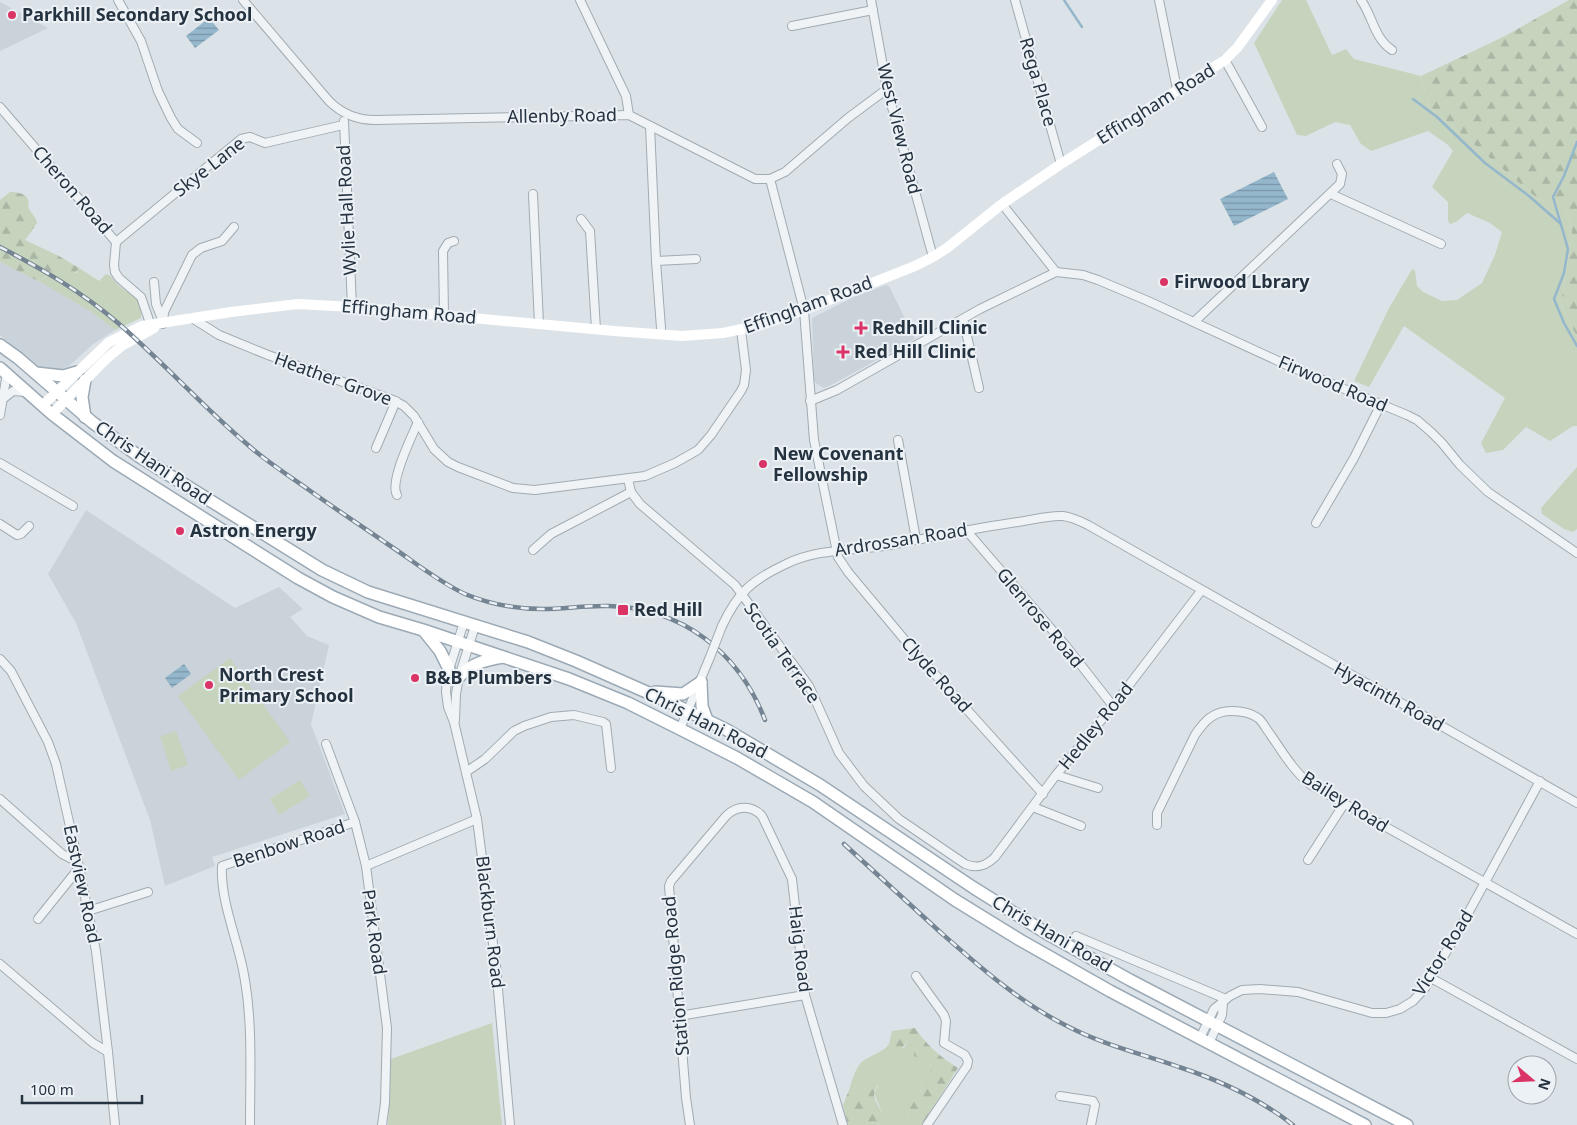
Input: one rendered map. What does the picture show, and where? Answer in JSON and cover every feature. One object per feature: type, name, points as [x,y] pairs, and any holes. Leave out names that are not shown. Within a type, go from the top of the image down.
[{"type":"main road","name":"Chris Hani Road","points":[[0,346],[85,417],[140,457],[322,570],[368,592],[536,646],[646,691],[707,720],[820,785],[1028,922],[1130,980],[1407,1125]]},
{"type":"main road","name":"Chris Hani Road","points":[[3,370],[52,414],[113,461],[298,578],[333,597],[379,617],[569,679],[628,703],[737,758],[813,802],[955,900],[1020,940],[1110,990],[1365,1125]]},
{"type":"main road","points":[[34,373],[81,376],[85,417]]},
{"type":"main road","points":[[423,630],[440,651],[449,669]]},
{"type":"main road","points":[[459,676],[467,668],[481,661],[504,657]]},
{"type":"main road","points":[[646,691],[683,694],[701,682]]},
{"type":"main road","points":[[701,682],[702,706],[707,720]]},
{"type":"street","points":[[118,0],[142,41],[158,91],[171,118],[178,129],[197,143]]},
{"type":"street","name":"Allenby Road","points":[[243,0],[329,101],[346,114],[368,120],[629,115],[746,176],[755,179],[770,179]]},
{"type":"street","points":[[580,0],[626,96],[629,115]]},
{"type":"street","name":"West View Road","points":[[871,0],[887,89],[933,257]]},
{"type":"street","name":"Rega Place","points":[[1016,0],[1061,164]]},
{"type":"street","points":[[1159,0],[1177,89]]},
{"type":"street","name":"Effingham Road","points":[[43,405],[60,396],[81,376],[109,342],[134,329],[151,327],[163,322],[298,304],[682,336],[704,335],[761,326],[915,266],[933,257],[1002,204],[1061,164],[1225,60],[1237,48],[1272,0]]},
{"type":"street","points":[[1361,0],[1378,38],[1392,50]]},
{"type":"street","points":[[792,26],[873,10]]},
{"type":"street","points":[[1225,60],[1262,127]]},
{"type":"street","points":[[770,179],[785,172],[848,118],[887,89]]},
{"type":"street","name":"Cheron Road","points":[[0,107],[116,242],[115,272],[119,278],[141,296],[151,327]]},
{"type":"street","name":"Wylie Hall Road","points":[[346,114],[343,125],[352,307]]},
{"type":"street","name":"Skye Lane","points":[[116,242],[241,139],[250,137],[265,143],[343,125]]},
{"type":"street","points":[[650,126],[661,328]]},
{"type":"street","points":[[1194,322],[1331,194],[1340,184],[1342,178],[1337,164]]},
{"type":"street","name":"Clyde Road","points":[[770,179],[804,310],[814,440],[836,551],[843,566],[862,590],[1043,794]]},
{"type":"street","points":[[533,194],[540,324]]},
{"type":"street","points":[[1331,194],[1441,244]]},
{"type":"street","points":[[810,401],[837,390],[963,319],[1056,272],[1002,204]]},
{"type":"street","points":[[580,219],[590,231],[596,329]]},
{"type":"street","points":[[163,322],[172,295],[192,255],[201,248],[222,240],[234,227]]},
{"type":"street","points":[[444,316],[443,251],[446,245],[454,241]]},
{"type":"street","points":[[656,261],[696,259]]},
{"type":"street","name":"Firwood Road","points":[[1056,272],[1083,275],[1098,280],[1289,366],[1417,420],[1442,443],[1488,492],[1577,552]]},
{"type":"street","points":[[154,282],[156,304],[163,322]]},
{"type":"street","name":"Heather Grove","points":[[192,318],[219,335],[260,352],[396,401],[414,416],[434,449],[448,462],[513,488],[535,490],[628,479],[656,472],[692,455],[711,435],[744,385],[746,370],[741,330]]},
{"type":"street","points":[[963,319],[979,388]]},
{"type":"street","points":[[0,415],[3,399],[3,370]]},
{"type":"street","points":[[3,399],[13,391],[30,393]]},
{"type":"street","name":"Effingham Road","points":[[52,414],[60,396]]},
{"type":"street","points":[[376,448],[396,401]]},
{"type":"street","points":[[1316,523],[1354,458],[1381,404]]},
{"type":"street","points":[[397,495],[394,488],[396,478],[418,422]]},
{"type":"street","points":[[898,440],[916,539]]},
{"type":"street","points":[[0,463],[73,506]]},
{"type":"street","points":[[533,550],[551,534],[631,492],[628,479]]},
{"type":"street","name":"Scotia Terrace","points":[[631,492],[640,504],[716,567],[741,593],[808,686],[839,752],[864,786],[899,819],[965,864],[978,867],[990,862]]},
{"type":"street","name":"Ardrossan Road","points":[[680,729],[733,603],[754,582],[786,564],[812,554],[890,545],[966,530],[1052,517],[1071,518],[1201,591]]},
{"type":"street","points":[[0,524],[17,535],[21,534],[29,526]]},
{"type":"street","name":"Glenrose Road","points":[[966,530],[1066,646],[1113,706]]},
{"type":"street","name":"Hedley Road","points":[[990,862],[1201,591]]},
{"type":"street","name":"Hyacinth Road","points":[[1201,591],[1577,803]]},
{"type":"street","name":"Blackburn Road","points":[[454,722],[463,644],[469,624]]},
{"type":"street","name":"Blackburn Road","points":[[469,624],[463,644],[449,669],[446,692],[448,707],[454,722],[477,819],[496,967],[510,1125]]},
{"type":"street","name":"Eastview Road","points":[[0,659],[11,671],[48,742],[56,764],[96,951],[115,1125]]},
{"type":"street","name":"Bailey Road","points":[[1157,825],[1157,813],[1195,735],[1209,717],[1226,711],[1245,712],[1258,719],[1299,774],[1311,785],[1577,934]]},
{"type":"street","points":[[466,772],[485,759],[514,731],[551,717],[574,715],[603,722],[606,727],[611,768]]},
{"type":"street","name":"Park Road","points":[[326,744],[355,822],[366,866],[386,1028],[382,1125]]},
{"type":"street","points":[[1056,775],[1098,788]]},
{"type":"street","name":"Victor Road","points":[[1204,1040],[1213,1023],[1214,1009],[1234,993],[1242,990],[1274,989],[1300,993],[1364,1012],[1386,1013],[1400,1009],[1412,1001],[1425,988],[1431,978],[1540,781]]},
{"type":"street","points":[[0,799],[62,854],[79,865],[38,919]]},
{"type":"street","points":[[1308,860],[1344,804]]},
{"type":"street","points":[[1033,807],[1081,826]]},
{"type":"street","name":"Haig Road","points":[[726,816],[733,810],[742,808],[751,809],[759,813],[765,820],[790,873],[805,995],[843,1125]]},
{"type":"street","name":"Station Ridge Road","points":[[690,1125],[687,1108],[669,886],[671,881],[726,816]]},
{"type":"street","points":[[366,866],[477,819]]},
{"type":"street","name":"Benbow Road","points":[[250,1125],[248,999],[228,909],[222,866],[355,822]]},
{"type":"street","points":[[88,911],[148,892]]},
{"type":"street","points":[[1076,936],[1225,1001]]},
{"type":"street","points":[[0,964],[93,1043],[108,1052]]},
{"type":"street","points":[[916,976],[944,1015],[946,1020],[944,1043],[967,1058],[967,1066],[927,1125]]},
{"type":"street","points":[[1431,978],[1577,1059]]},
{"type":"street","points":[[679,1016],[805,995]]},
{"type":"street","points":[[1060,1096],[1093,1101],[1095,1105],[1091,1125]]},
{"type":"shaded area","name":"Parkhill Secondary School","points":[[0,2],[48,28],[0,51]]},
{"type":"shaded area","points":[[0,262],[46,285],[90,311],[115,330],[92,345],[69,366],[58,370],[40,368],[0,335]]},
{"type":"shaded area","name":"Redhill Clinic","points":[[886,285],[889,286],[915,339],[833,384],[824,388],[817,384],[814,380],[812,318],[856,296]]},
{"type":"shaded area","name":"North Crest Primary School","points":[[86,510],[235,608],[279,587],[303,609],[290,617],[307,636],[329,645],[311,724],[345,814],[212,857],[215,866],[165,886],[150,820],[76,623],[48,574]]},
{"type":"green space","points":[[1282,0],[1306,0],[1332,55],[1346,49],[1354,59],[1421,76],[1429,106],[1538,199],[1567,209],[1572,232],[1561,304],[1577,337],[1577,426],[1573,426],[1550,441],[1526,427],[1503,450],[1486,453],[1481,443],[1505,398],[1404,326],[1369,387],[1354,381],[1389,308],[1411,271],[1413,269],[1415,271],[1417,286],[1423,292],[1442,301],[1457,300],[1482,283],[1495,255],[1502,232],[1490,223],[1467,213],[1456,222],[1450,224],[1448,221],[1448,202],[1432,187],[1453,151],[1448,145],[1428,131],[1371,151],[1361,144],[1350,125],[1335,122],[1306,136],[1297,135],[1254,43]]},
{"type":"green space","points":[[1569,0],[1577,0],[1577,337],[1561,304],[1572,232],[1567,209],[1538,199],[1429,106],[1421,76],[1505,36]]},
{"type":"green space","points":[[10,192],[23,194],[27,198],[29,209],[37,223],[25,240],[79,268],[75,272],[71,274],[50,274],[40,282],[0,262],[0,200]]},
{"type":"green space","points":[[79,268],[99,281],[106,274],[111,276],[118,285],[137,299],[141,310],[141,318],[115,330],[90,311],[40,282],[51,274],[76,273]]},
{"type":"green space","points":[[1577,467],[1577,529],[1573,532],[1564,529],[1542,514],[1541,508]]},
{"type":"green space","points":[[230,658],[290,742],[239,780],[178,696]]},
{"type":"green space","points":[[176,731],[188,765],[171,771],[160,736]]},
{"type":"green space","points":[[300,780],[310,796],[279,815],[270,799]]},
{"type":"green space","points":[[492,1023],[502,1125],[388,1125],[391,1059]]},
{"type":"green space","points":[[915,1028],[934,1050],[958,1068],[922,1125],[905,1125],[910,1108],[931,1068],[928,1062],[914,1056],[912,1041],[907,1042],[899,1052],[892,1049],[889,1044],[892,1031]]},
{"type":"green space","points":[[912,1041],[928,1062],[931,1068],[930,1073],[923,1081],[920,1092],[910,1108],[905,1125],[877,1125],[885,1120],[874,1093],[878,1086],[868,1076],[861,1086],[849,1090],[855,1073],[863,1061],[886,1048],[889,1044],[892,1049],[904,1048],[907,1042]]},
{"type":"green space","points":[[871,1075],[879,1081],[874,1096],[885,1120],[877,1125],[848,1125],[843,1105],[849,1090],[861,1086],[868,1076]]},
{"type":"water","points":[[209,18],[219,30],[195,48],[186,36]]},
{"type":"water","points":[[1274,172],[1288,199],[1234,226],[1220,199]]},
{"type":"water","points":[[184,664],[191,674],[172,688],[165,678]]},
{"type":"waterway","points":[[1064,0],[1082,27]]},
{"type":"waterway","points":[[1413,99],[1437,117],[1485,163],[1529,196],[1561,224]]},
{"type":"waterway","points":[[1577,142],[1564,176],[1553,197],[1568,249],[1564,273],[1554,299],[1564,323],[1577,346]]},
{"type":"railway","points":[[0,247],[90,301],[135,338],[231,430],[263,457],[444,583],[474,598],[513,607],[543,609],[609,606],[636,609],[661,615],[684,625],[705,638],[723,655],[740,674],[754,696],[765,720]]},
{"type":"railway","points":[[844,844],[970,958],[1001,984],[1034,1007],[1069,1027],[1096,1039],[1224,1084],[1267,1107],[1293,1125]]},
{"type":"place","name":"Parkhill Secondary School","points":[[12,15]]},
{"type":"place","name":"Firwood Lbrary","points":[[1164,282]]},
{"type":"place","name":"Redhill Clinic","points":[[861,328]]},
{"type":"place","name":"Red Hill Clinic","points":[[843,352]]},
{"type":"place","name":"New Covenant Fellowship","points":[[763,464]]},
{"type":"place","name":"Astron Energy","points":[[180,531]]},
{"type":"place","name":"Red Hill","points":[[623,610]]},
{"type":"place","name":"B&B Plumbers","points":[[415,678]]},
{"type":"place","name":"North Crest Primary School","points":[[209,685]]}]
